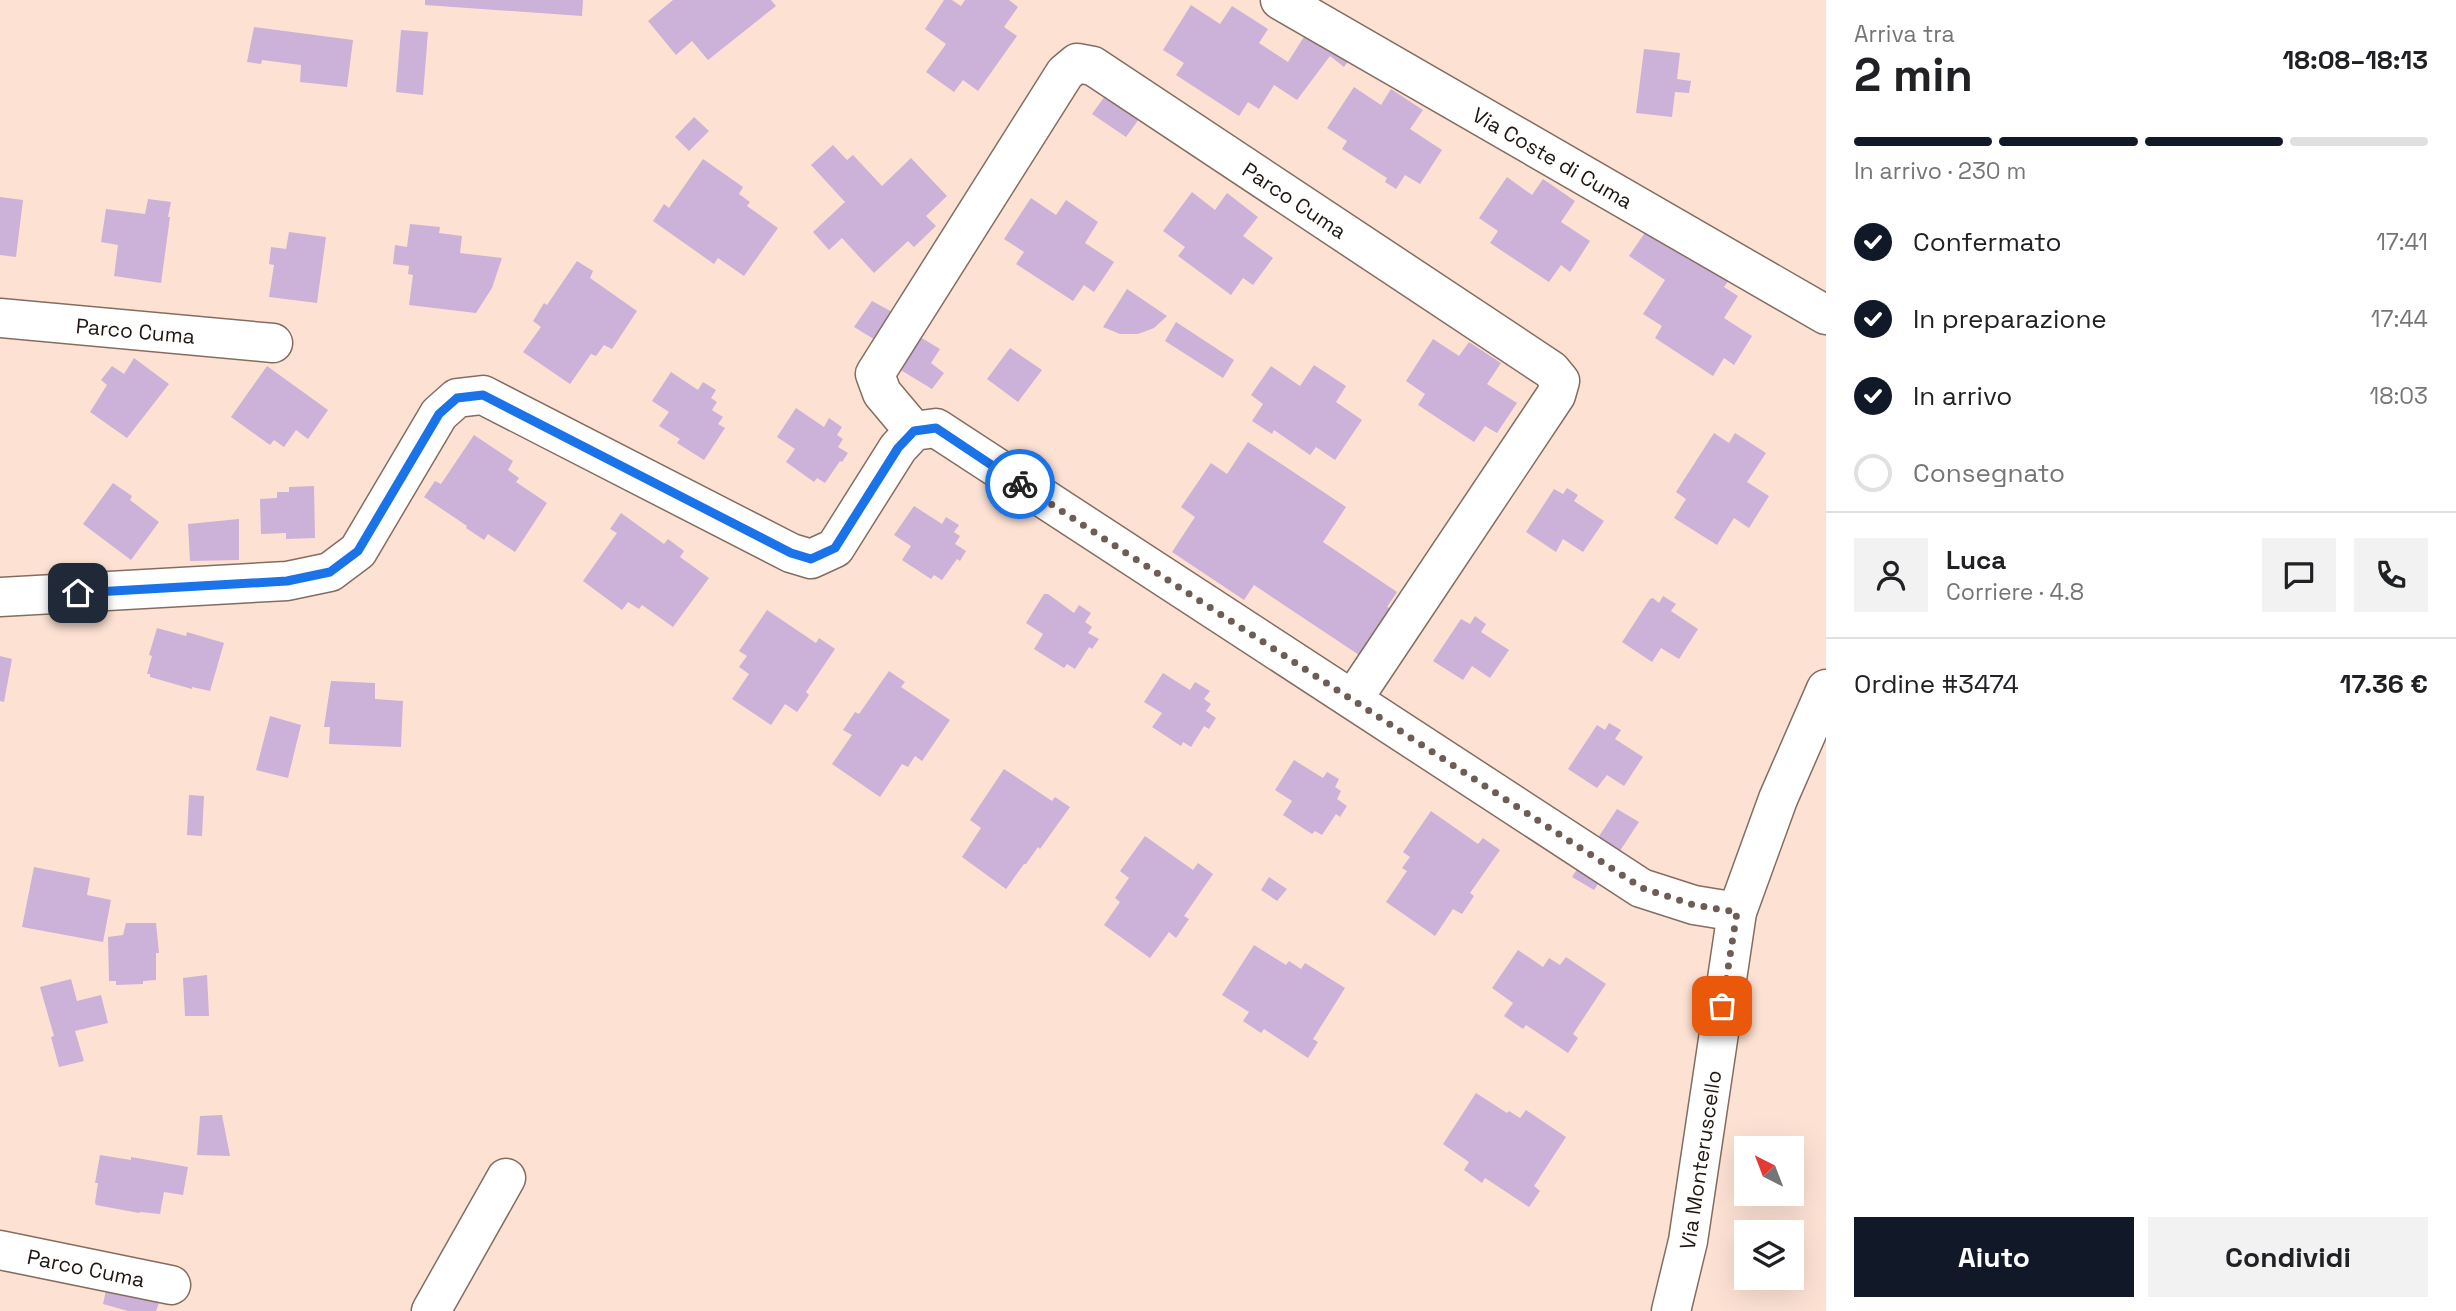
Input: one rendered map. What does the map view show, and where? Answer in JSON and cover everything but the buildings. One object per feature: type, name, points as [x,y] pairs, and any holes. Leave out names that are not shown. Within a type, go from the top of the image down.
[{"type":"street","name":"Via Coste di Cuma","points":[[1280,0],[1826,315]]},
{"type":"street","name":"Parco Cuma","points":[[914,431],[881,393],[875,374],[1065,73],[1077,63],[1093,66],[1550,370],[1560,381],[1556,395],[1353,698]]},
{"type":"street","name":"Parco Cuma","points":[[0,318],[273,343]]},
{"type":"street","points":[[0,597],[287,581],[330,572],[358,551],[439,414],[457,398],[483,395],[791,553],[811,559],[835,548],[898,448],[914,431],[936,428],[1642,888],[1694,905],[1737,912]]},
{"type":"street","name":"Via Monteruscello","points":[[1671,1311],[1688,1241],[1737,912],[1778,799],[1826,689]]},
{"type":"street","points":[[431,1311],[506,1178]]},
{"type":"street","name":"Parco Cuma","points":[[0,1250],[171,1285]]},
{"type":"way so far","points":[[1020,484],[1642,888],[1694,905],[1737,912],[1722,1006]]},
{"type":"route","points":[[78,593],[287,581],[330,572],[358,551],[439,414],[457,398],[483,395],[791,553],[811,559],[835,548],[898,448],[914,431],[936,428],[1020,484]]}]
